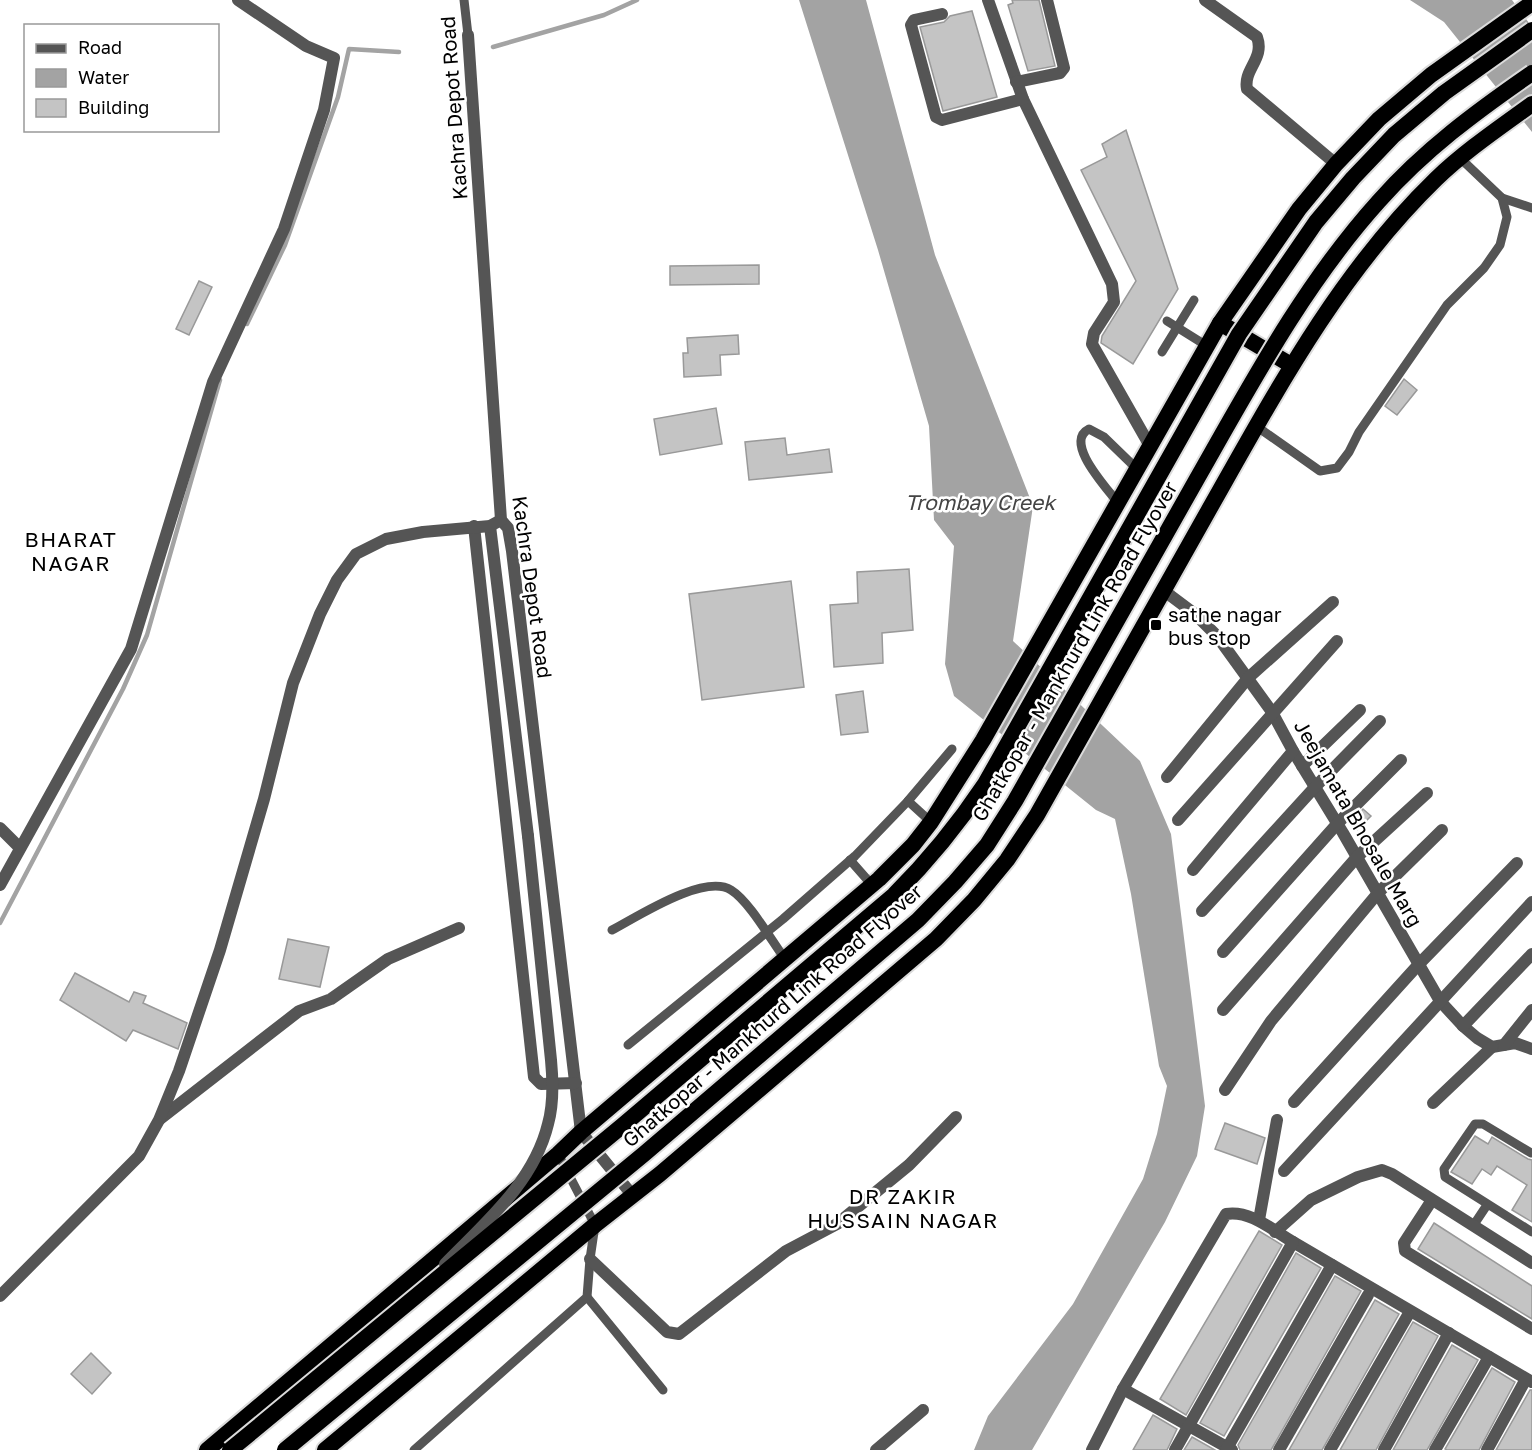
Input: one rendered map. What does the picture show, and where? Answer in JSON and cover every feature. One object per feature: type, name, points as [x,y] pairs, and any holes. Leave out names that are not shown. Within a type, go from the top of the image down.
[{"type":"highway","points":[[207,1450],[872,885],[913,845],[931,822],[983,740],[1220,323],[1299,208],[1336,164],[1379,119],[1431,75],[1532,3]]},
{"type":"highway","name":"Ghatkopar - Mankhurd Link Road Flyover","points":[[230,1450],[622,1126],[894,895],[929,859],[959,824],[985,784],[1239,334],[1316,222],[1353,178],[1394,135],[1444,93],[1532,30]]},
{"type":"highway","name":"Ghatkopar - Mankhurd Link Road Flyover","points":[[285,1450],[644,1154],[918,920],[955,882],[987,844],[1015,801],[1269,352],[1344,243],[1379,200],[1419,160],[1463,122],[1532,72]]},
{"type":"highway","points":[[325,1450],[595,1225],[633,1196],[936,939],[974,900],[1007,860],[1037,815],[1291,365],[1364,259],[1436,178],[1478,143],[1532,104]]},
{"type":"highway","points":[[1220,323],[1291,365]]},
{"type":"street","points":[[0,885],[132,649],[213,382],[284,229],[324,110],[334,58],[306,46],[238,0]]},
{"type":"street","points":[[988,0],[1023,99],[1112,284],[1113,302],[1094,333],[1092,344],[1150,446]]},
{"type":"street","points":[[1016,82],[1060,73],[1064,68],[1047,0]]},
{"type":"street","points":[[1205,0],[1257,37],[1260,46],[1257,58],[1245,80],[1247,89],[1336,164]]},
{"type":"street","points":[[942,14],[914,20],[911,26],[936,117],[942,120],[1023,99]]},
{"type":"street","name":"Kachra Depot Road","points":[[468,35],[496,523],[508,528],[512,551],[581,1132]]},
{"type":"street","points":[[0,1296],[139,1156],[159,1120],[179,1071],[220,950],[264,799],[293,683],[320,614],[337,580],[356,554],[386,539],[496,523]]},
{"type":"street","name":"Ghatkopar - Mankhurd Link Road Flyover","points":[[398,1311],[520,1186],[548,1125],[553,1085],[496,523]]},
{"type":"street","points":[[474,526],[534,1077],[541,1084],[576,1083]]},
{"type":"street","name":"Jeejamata Bhosale Marg","points":[[1163,590],[1196,614],[1217,636],[1272,712],[1440,1001],[1463,1026],[1498,1046],[1515,1043],[1532,1049]]},
{"type":"street","points":[[1167,777],[1248,678],[1333,602]]},
{"type":"street","points":[[1179,820],[1272,712],[1337,642]]},
{"type":"street","points":[[1302,766],[1360,710]]},
{"type":"street","points":[[1202,911],[1315,787],[1380,721]]},
{"type":"street","points":[[1193,870],[1293,751]]},
{"type":"street","points":[[1223,952],[1337,824],[1401,760]]},
{"type":"street","points":[[1223,1010],[1357,858],[1427,793]]},
{"type":"street","points":[[0,828],[20,848]]},
{"type":"street","points":[[1225,1090],[1271,1021],[1378,893],[1442,830]]},
{"type":"street","points":[[1294,1102],[1419,964],[1517,863]]},
{"type":"street","points":[[1284,1171],[1532,902]]},
{"type":"street","points":[[159,1120],[299,1011],[331,999],[388,959],[459,928]]},
{"type":"street","points":[[1463,1026],[1532,954]]},
{"type":"street","points":[[1433,1103],[1498,1046],[1532,1010]]},
{"type":"street","points":[[590,1259],[667,1332],[679,1334],[786,1251],[837,1224],[909,1165],[956,1118]]},
{"type":"street","points":[[1259,1220],[1277,1120]]},
{"type":"street","points":[[581,1132],[633,1196]]},
{"type":"street","points":[[1275,1232],[1311,1200],[1358,1177],[1382,1170],[1392,1174],[1532,1263]]},
{"type":"street","points":[[1432,1200],[1404,1243],[1405,1251],[1532,1329]]},
{"type":"street","points":[[1092,1450],[1123,1389],[1226,1214],[1237,1212],[1259,1220],[1275,1232],[1529,1381],[1487,1450]]},
{"type":"street","points":[[1174,1450],[1293,1242]]},
{"type":"street","points":[[1123,1389],[1229,1449],[1332,1265]]},
{"type":"street","points":[[1279,1450],[1368,1295]]},
{"type":"street","points":[[1330,1450],[1407,1315]]},
{"type":"street","points":[[1384,1450],[1449,1333]]},
{"type":"street","points":[[1436,1450],[1489,1357]]},
{"type":"street","points":[[876,1450],[923,1410]]},
{"type":"lane","name":"Kachra Depot Road","points":[[464,0],[468,35]]},
{"type":"lane","points":[[1460,158],[1502,198],[1532,208]]},
{"type":"lane","points":[[1256,426],[1320,471],[1337,468],[1446,305],[1484,268],[1500,246],[1507,217],[1502,198]]},
{"type":"lane","points":[[1162,352],[1194,300]]},
{"type":"lane","points":[[1167,321],[1207,346]]},
{"type":"lane","points":[[1118,503],[1082,453],[1079,442],[1084,432],[1089,429],[1098,433],[1137,469]]},
{"type":"lane","points":[[628,1045],[766,933],[850,860],[908,801],[952,749]]},
{"type":"lane","points":[[908,801],[931,822]]},
{"type":"lane","points":[[850,860],[872,885]]},
{"type":"lane","points":[[612,930],[690,891],[721,885],[732,891],[750,910],[785,959]]},
{"type":"lane","points":[[1531,1153],[1483,1124],[1475,1124],[1444,1169],[1445,1177],[1532,1232]]},
{"type":"lane","points":[[558,1154],[595,1225],[587,1297],[663,1390]]},
{"type":"lane","points":[[1473,1226],[1487,1205]]},
{"type":"lane","points":[[414,1450],[587,1297]]},
{"type":"water","name":"Trombay Creek","points":[[799,0],[866,0],[935,255],[1033,506],[1013,641],[1140,761],[1171,834],[1205,1106],[1197,1156],[1165,1222],[1032,1450],[974,1450],[988,1416],[1073,1304],[1143,1179],[1157,1134],[1167,1086],[1159,1066],[1131,894],[1115,819],[1096,810],[954,696],[945,664],[954,546],[934,520],[929,426],[878,250]]},
{"type":"water","points":[[1410,0],[1512,0],[1532,27],[1532,132],[1444,22]]},
{"type":"building","points":[[1012,0],[1039,0],[1055,66],[1028,71],[1008,5],[1013,3]]},
{"type":"building","points":[[972,11],[997,97],[943,111],[920,27],[944,22],[950,16]]},
{"type":"building","points":[[1126,130],[1178,289],[1133,364],[1101,343],[1102,336],[1136,281],[1081,170],[1107,157],[1102,144]]},
{"type":"building","points":[[759,265],[759,284],[670,285],[670,266]]},
{"type":"building","points":[[199,281],[212,287],[189,335],[176,329]]},
{"type":"building","points":[[738,335],[739,354],[720,355],[721,375],[684,377],[683,353],[688,353],[687,338]]},
{"type":"building","points":[[1404,379],[1417,390],[1397,415],[1385,406]]},
{"type":"building","points":[[716,408],[722,444],[660,455],[654,419]]},
{"type":"building","points":[[785,438],[787,455],[829,449],[832,472],[749,480],[745,442]]},
{"type":"building","points":[[909,569],[913,630],[882,633],[883,663],[834,667],[830,605],[858,603],[857,572]]},
{"type":"building","points":[[791,581],[804,687],[702,700],[689,594]]},
{"type":"building","points":[[863,691],[868,732],[841,735],[836,695]]},
{"type":"building","points":[[1363,809],[1371,816],[1357,830],[1350,823]]},
{"type":"building","points":[[288,939],[329,947],[320,987],[279,979]]},
{"type":"building","points":[[75,973],[129,1002],[134,992],[146,996],[143,1003],[187,1023],[178,1049],[133,1030],[126,1041],[60,1000]]},
{"type":"building","points":[[1225,1123],[1265,1138],[1257,1164],[1215,1149]]},
{"type":"building","points":[[1475,1136],[1488,1144],[1492,1137],[1532,1160],[1532,1222],[1512,1210],[1527,1185],[1497,1166],[1491,1175],[1482,1169],[1472,1184],[1451,1172]]},
{"type":"building","points":[[1434,1223],[1532,1286],[1532,1319],[1418,1249]]},
{"type":"building","points":[[1259,1231],[1282,1245],[1186,1415],[1160,1399]]},
{"type":"building","points":[[1296,1253],[1321,1268],[1224,1436],[1200,1423]]},
{"type":"building","points":[[1335,1276],[1361,1291],[1271,1450],[1240,1450],[1238,1445]]},
{"type":"building","points":[[1375,1300],[1399,1314],[1322,1450],[1289,1450]]},
{"type":"building","points":[[1413,1322],[1438,1336],[1376,1450],[1340,1450]]},
{"type":"building","points":[[1452,1345],[1478,1360],[1427,1450],[1393,1450]]},
{"type":"building","points":[[91,1353],[111,1373],[92,1394],[71,1374]]},
{"type":"building","points":[[1492,1368],[1515,1382],[1479,1450],[1445,1449]]},
{"type":"building","points":[[1532,1390],[1532,1450],[1496,1450]]},
{"type":"building","points":[[1153,1415],[1177,1429],[1167,1450],[1133,1450]]},
{"type":"building","points":[[1192,1437],[1215,1450],[1184,1450]]},
{"type":"waterway","points":[[493,47],[604,15],[637,0]]},
{"type":"waterway","points":[[247,324],[285,245],[338,97],[349,49],[399,52]]},
{"type":"waterway","points":[[0,923],[123,689],[147,635],[220,380]]},
{"type":"place","name":"sathe nagar bus stop","points":[[1156,625]]},
{"type":"district","name":"BHARAT NAGAR","points":[[71,551]]},
{"type":"district","name":"DR ZAKIR HUSSAIN NAGAR","points":[[903,1208]]}]
